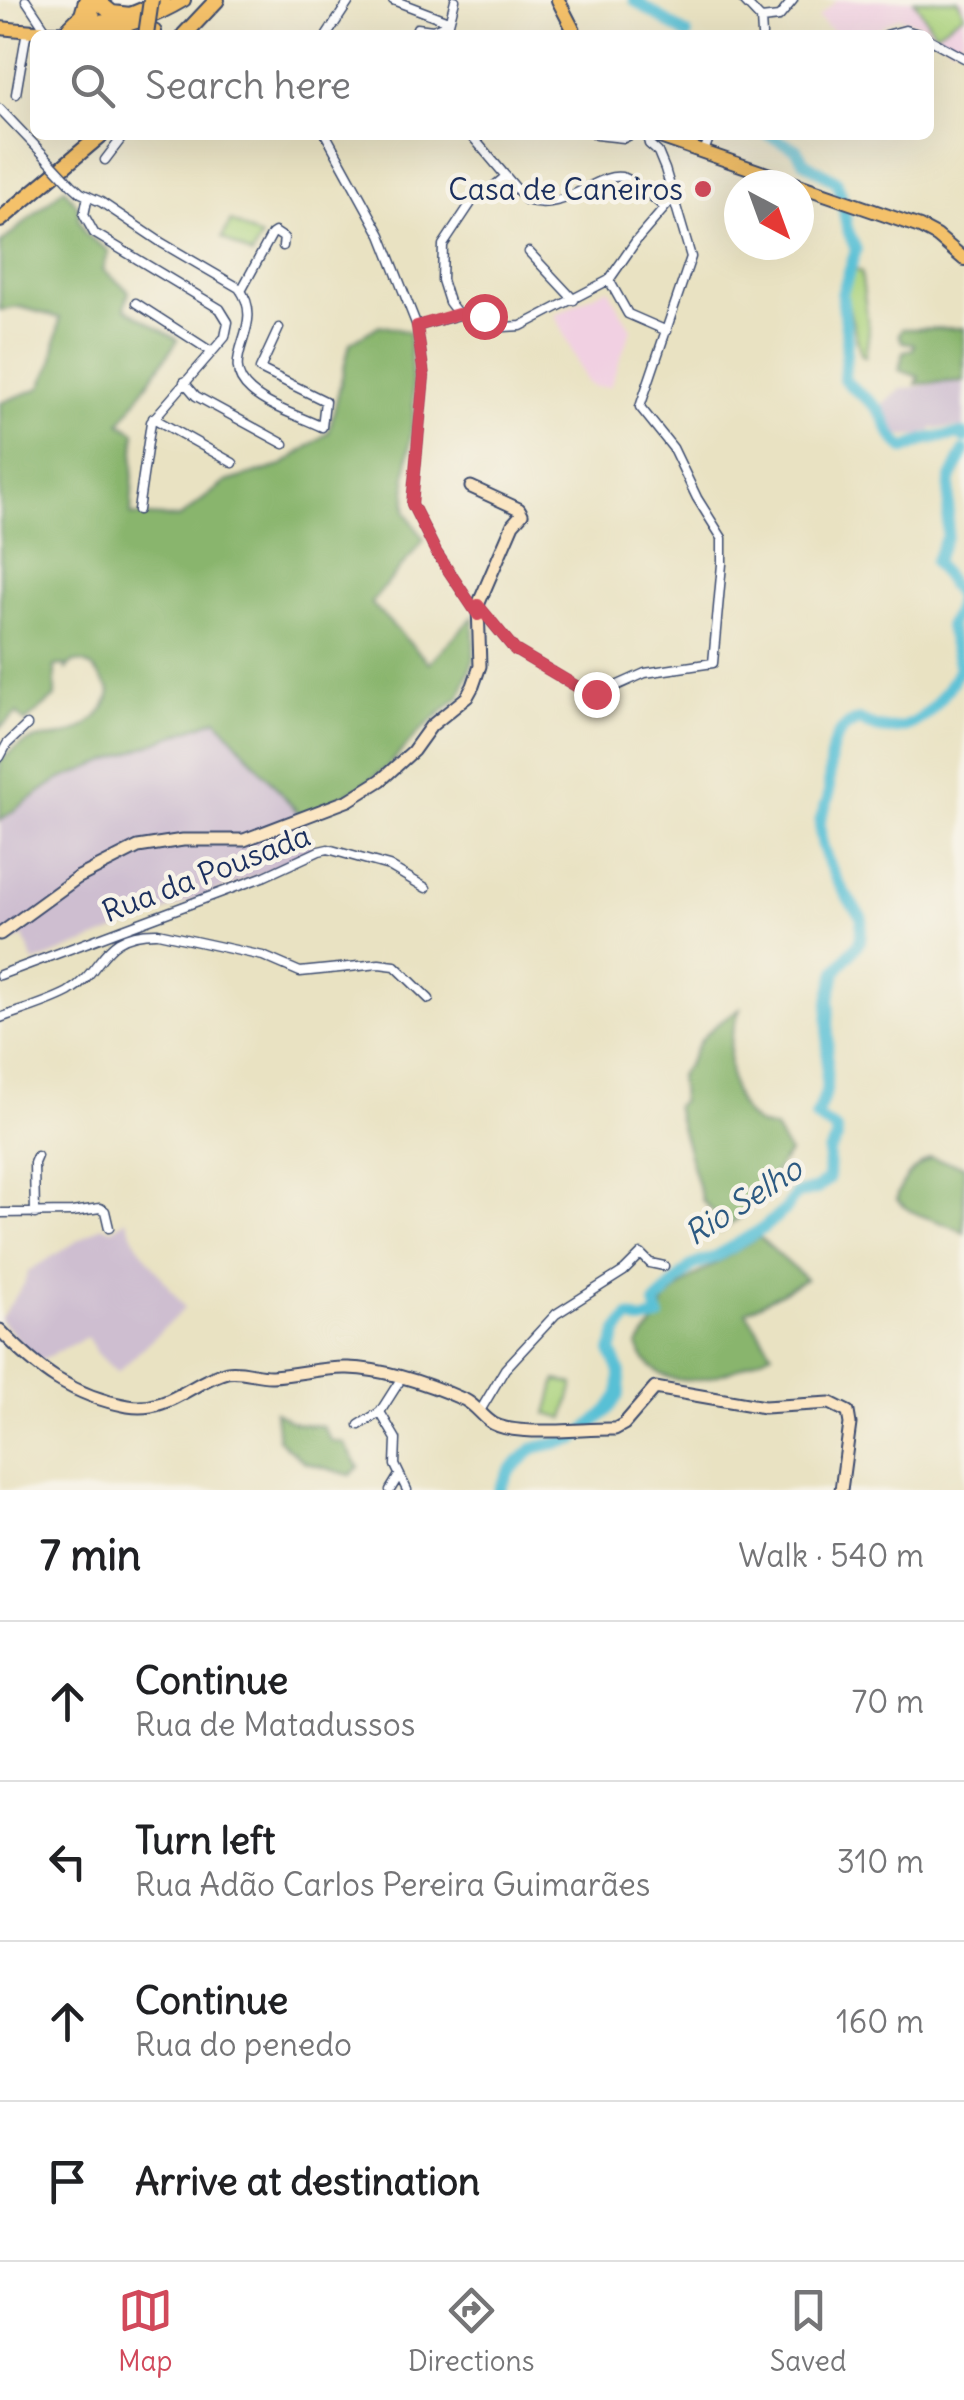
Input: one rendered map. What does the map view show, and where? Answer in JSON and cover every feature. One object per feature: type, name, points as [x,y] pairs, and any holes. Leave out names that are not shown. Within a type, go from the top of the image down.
[{"type":"highway","points":[[87,0],[94,24],[118,28]]},
{"type":"highway","points":[[70,27],[82,15],[87,0]]},
{"type":"highway","points":[[96,0],[112,13],[131,15]]},
{"type":"highway","points":[[152,30],[158,0]]},
{"type":"highway","points":[[189,30],[218,0]]},
{"type":"highway","points":[[0,211],[84,140]]},
{"type":"highway","points":[[0,220],[95,140]]},
{"type":"main road","points":[[59,30],[131,15],[158,0]]},
{"type":"main road","points":[[104,30],[153,16],[184,0]]},
{"type":"main road","points":[[558,0],[573,30]]},
{"type":"main road","points":[[0,28],[30,30]]},
{"type":"main road","points":[[667,140],[920,227],[964,259]]},
{"type":"street","points":[[26,0],[46,30]]},
{"type":"street","points":[[330,30],[350,0]]},
{"type":"street","points":[[393,0],[448,23]]},
{"type":"street","points":[[447,30],[455,0]]},
{"type":"street","points":[[743,0],[761,18],[762,30]]},
{"type":"street","points":[[761,18],[779,17],[793,0]]},
{"type":"street","points":[[434,30],[448,23]]},
{"type":"street","points":[[16,94],[27,30]]},
{"type":"street","points":[[934,41],[961,56],[964,44]]},
{"type":"street","points":[[0,109],[71,184],[242,291],[250,319],[237,360],[242,382],[260,397],[322,427],[325,401],[260,368],[279,328]]},
{"type":"street","points":[[104,160],[120,140]]},
{"type":"street","points":[[329,140],[381,235],[417,326],[424,376],[412,504],[436,552],[478,610],[515,650],[586,692],[596,694],[644,673],[713,662],[722,538],[673,448],[640,408],[690,257],[674,197],[650,140]]},
{"type":"street","points":[[475,140],[526,200],[536,204],[563,201],[610,177],[626,178],[664,207]]},
{"type":"street","points":[[704,152],[708,140]]},
{"type":"street","points":[[458,314],[448,302],[442,280],[443,246],[470,202],[505,177]]},
{"type":"street","points":[[88,196],[84,215],[94,233],[226,315],[228,330],[153,418],[148,429],[138,510]]},
{"type":"street","points":[[417,326],[458,314],[477,314],[512,328],[574,300],[609,280],[674,197]]},
{"type":"street","points":[[242,291],[272,234],[276,232],[284,238],[283,246]]},
{"type":"street","points":[[529,252],[574,300]]},
{"type":"street","points":[[609,280],[633,318],[667,331]]},
{"type":"street","points":[[136,304],[212,352]]},
{"type":"street","points":[[184,382],[196,396],[284,444]]},
{"type":"street","points":[[153,418],[233,464]]},
{"type":"street","points":[[0,934],[77,878],[138,847],[183,840],[244,840],[349,800],[381,780],[412,751],[431,726],[467,697],[473,686],[480,666],[478,610],[513,524],[522,514],[471,487]]},
{"type":"street","points":[[0,756],[27,725]]},
{"type":"street","name":"Rua da Pousada","points":[[0,975],[328,849],[389,866],[426,888]]},
{"type":"street","points":[[0,1018],[66,993],[113,944],[140,933],[158,933],[264,956],[300,972],[394,966],[429,999]]},
{"type":"street","points":[[35,1214],[37,1156]]},
{"type":"street","points":[[0,1212],[35,1214],[100,1208],[105,1211],[108,1228]]},
{"type":"street","points":[[480,1411],[505,1369],[572,1301],[624,1271],[641,1254],[650,1263],[664,1266]]},
{"type":"street","points":[[0,1330],[32,1364],[68,1386],[86,1395],[134,1407],[174,1400],[232,1372],[269,1376],[345,1368],[401,1379],[468,1402],[493,1424],[509,1428],[615,1429],[656,1388],[764,1407],[840,1405],[848,1412],[850,1424],[841,1490]]},
{"type":"street","points":[[359,1425],[380,1412],[401,1379]]},
{"type":"street","points":[[380,1412],[396,1439],[395,1465],[407,1490]]},
{"type":"street","points":[[390,1490],[398,1477]]},
{"type":"shaded area","points":[[837,0],[964,0],[964,37],[953,47],[934,36],[934,30],[898,17],[876,30],[831,30],[818,17]]},
{"type":"shaded area","points":[[608,288],[631,329],[610,387],[595,387],[587,383],[555,315]]},
{"type":"shaded area","points":[[964,383],[964,432],[960,428],[932,428],[924,436],[893,435],[881,406],[901,389]]},
{"type":"shaded area","points":[[217,719],[303,818],[316,852],[34,963],[24,937],[0,945],[0,820],[58,780]]},
{"type":"shaded area","points":[[126,1219],[137,1244],[185,1308],[117,1373],[87,1337],[37,1362],[0,1319],[24,1284],[28,1271],[102,1226],[113,1229]]},
{"type":"green space","points":[[914,0],[958,0],[964,14],[935,33]]},
{"type":"green space","points":[[64,188],[78,207],[85,234],[109,251],[103,270],[129,291],[125,308],[178,340],[120,423],[135,432],[131,515],[179,518],[226,482],[281,466],[329,432],[350,343],[380,325],[409,332],[414,409],[406,512],[424,540],[371,603],[429,663],[473,617],[474,659],[460,696],[386,768],[357,789],[301,816],[217,719],[58,780],[0,820],[0,761],[27,742],[81,729],[100,713],[110,691],[86,664],[74,662],[66,669],[66,665],[55,666],[55,697],[25,722],[17,713],[0,728],[0,403],[40,388],[52,364],[60,318],[20,307],[0,310],[0,244]]},
{"type":"green space","points":[[231,221],[261,238],[252,255],[222,238]]},
{"type":"green space","points":[[855,270],[861,272],[869,332],[865,357],[845,294],[847,281]]},
{"type":"green space","points":[[964,328],[964,381],[916,384],[919,377],[899,370],[904,351],[913,349],[914,344],[902,342],[902,329]]},
{"type":"green space","points":[[740,1009],[730,1052],[736,1097],[753,1121],[775,1129],[789,1153],[747,1212],[720,1232],[720,1219],[702,1200],[675,1106],[681,1101],[679,1075],[701,1040]]},
{"type":"green space","points":[[931,1158],[964,1166],[964,1233],[912,1211],[897,1200],[909,1175]]},
{"type":"green space","points":[[759,1237],[806,1279],[746,1312],[772,1352],[718,1375],[680,1380],[663,1375],[649,1364],[637,1346],[662,1314],[664,1302],[690,1279]]},
{"type":"green space","points":[[556,1380],[574,1384],[564,1419],[547,1414]]},
{"type":"green space","points":[[275,1412],[295,1423],[322,1426],[331,1441],[344,1443],[359,1467],[350,1475],[304,1462],[278,1439]]},
{"type":"waterway","name":"Rio Selho","points":[[634,0],[679,30]]},
{"type":"waterway","name":"Rio Selho","points":[[778,140],[796,149],[804,162],[836,181],[841,194],[847,228],[856,250],[842,294],[847,338],[844,379],[876,407],[905,449],[927,439],[963,434],[964,438]]},
{"type":"waterway","name":"Rio Selho","points":[[499,1490],[509,1471],[534,1448],[576,1439],[608,1410],[619,1394],[620,1372],[611,1351],[618,1331],[629,1317],[642,1321],[659,1317],[655,1304],[691,1266],[715,1257],[762,1229],[786,1209],[796,1194],[817,1189],[828,1179],[829,1152],[837,1139],[836,1130],[816,1117],[826,1092],[829,1000],[836,971],[860,941],[862,918],[834,874],[821,836],[820,820],[829,794],[832,750],[841,732],[859,720],[892,729],[920,719],[942,697],[960,668],[949,626],[958,595],[935,562],[947,536],[950,480],[964,451]]},
{"type":"place","name":"Casa de Caneiros","points":[[703,189]]},
{"type":"route","points":[[484,316],[467,312],[417,326],[424,376],[412,504],[436,552],[478,615],[478,605],[515,650],[586,692],[596,694]]}]
